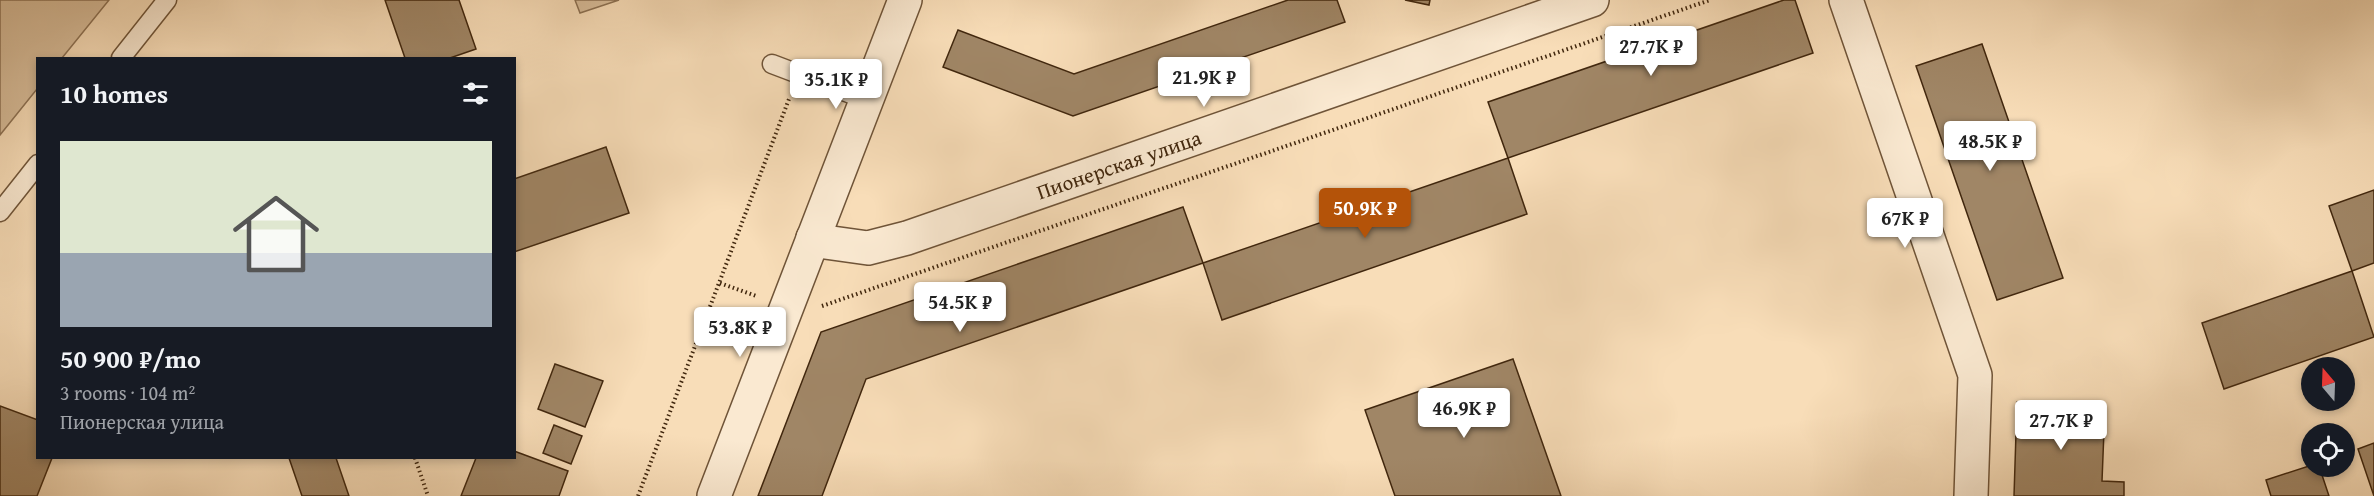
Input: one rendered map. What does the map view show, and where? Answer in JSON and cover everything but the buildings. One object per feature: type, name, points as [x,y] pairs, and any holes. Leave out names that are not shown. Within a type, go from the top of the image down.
[{"type":"street","points":[[714,496],[906,0]]},
{"type":"street","name":"Пионерская улица","points":[[813,238],[868,248],[907,238],[1592,0]]},
{"type":"street","points":[[1846,0],[1976,375],[1971,496]]},
{"type":"lane","points":[[122,57],[167,0]]},
{"type":"lane","points":[[772,64],[867,100]]},
{"type":"lane","points":[[0,212],[36,167]]},
{"type":"path","points":[[786,308],[801,313],[1710,0]]},
{"type":"path","points":[[638,496],[799,74]]},
{"type":"path","points":[[415,459],[428,496]]},
{"type":"shaded area","points":[[0,0],[109,0],[63,57],[36,57],[36,90],[0,135]]},
{"type":"shaded area","points":[[575,0],[619,0],[580,13]]}]
